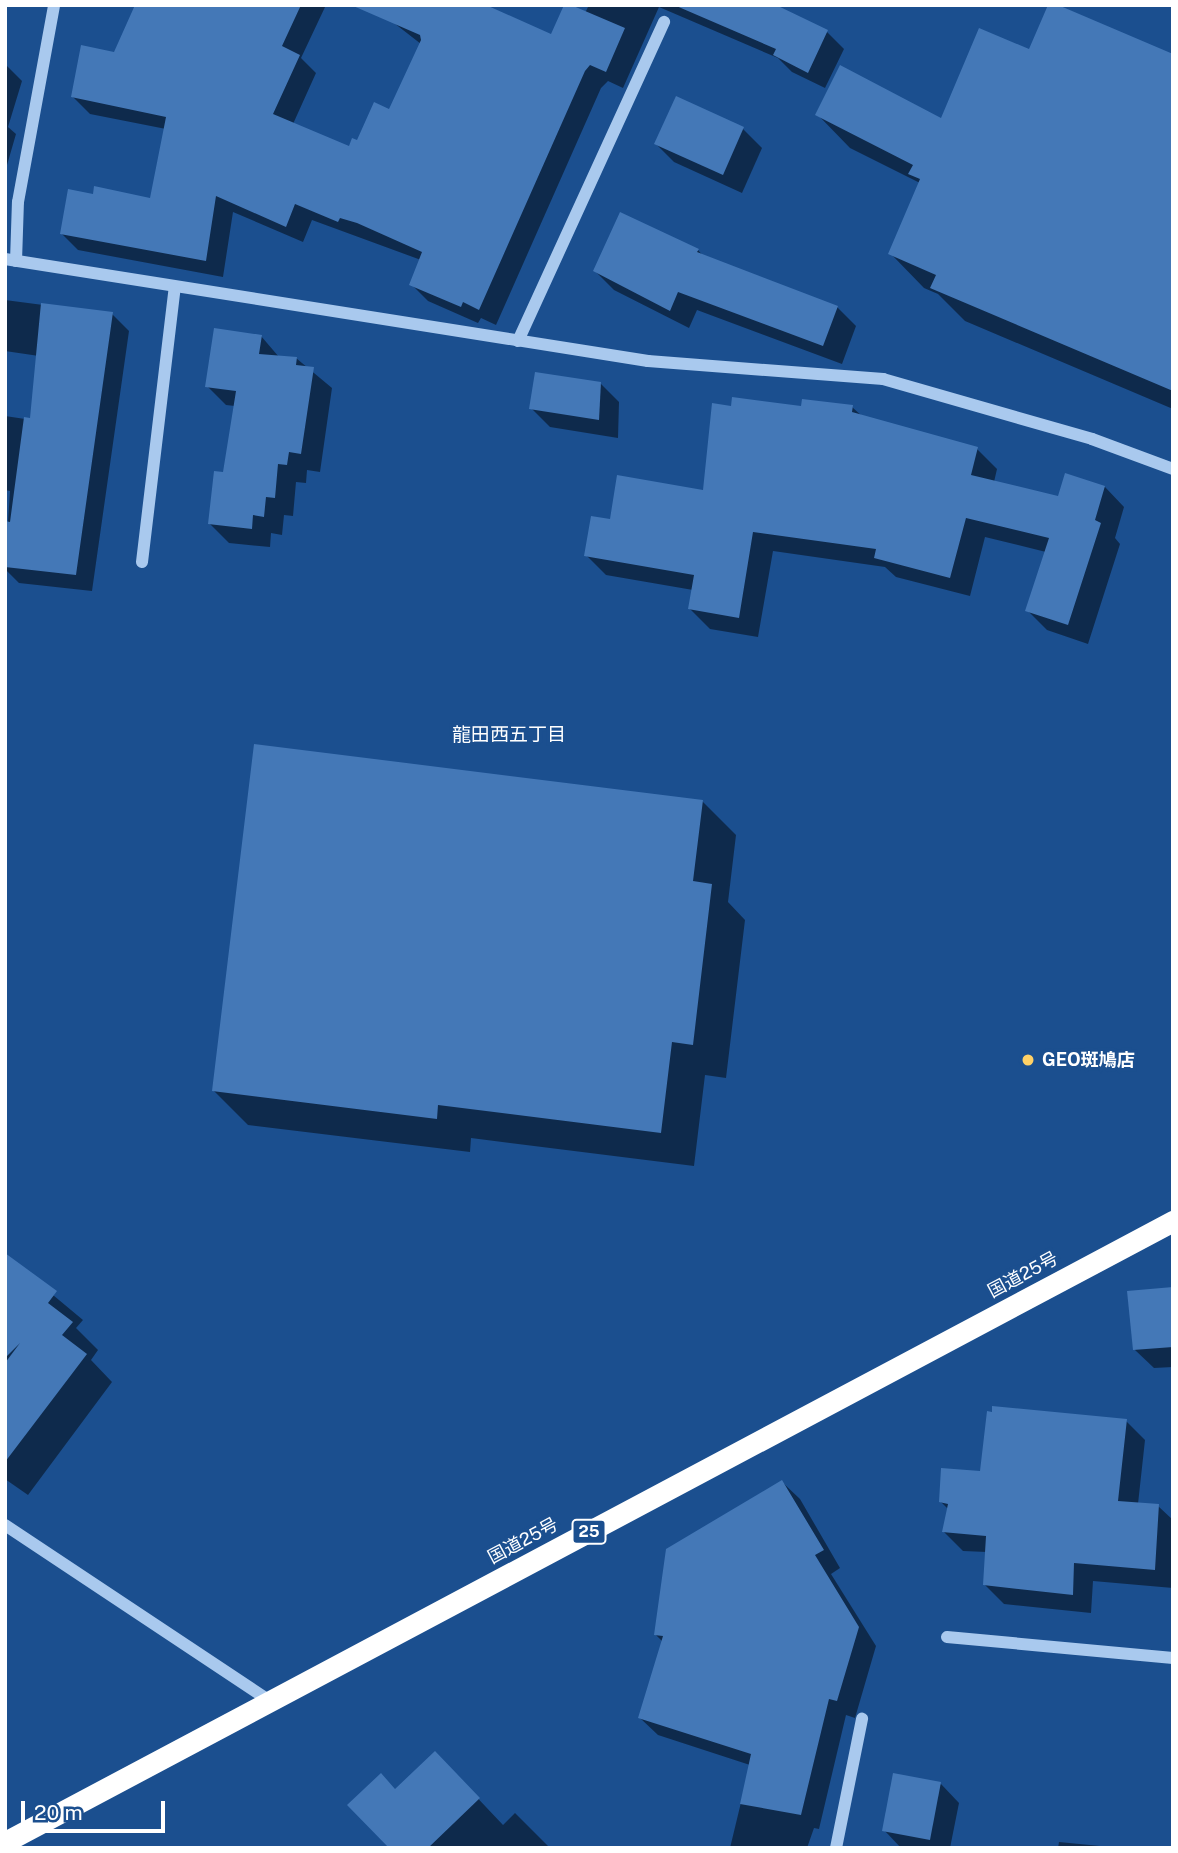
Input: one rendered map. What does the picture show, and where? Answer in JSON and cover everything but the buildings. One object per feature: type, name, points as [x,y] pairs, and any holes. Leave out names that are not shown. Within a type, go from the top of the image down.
[{"type":"highway","name":"国道25号","points":[[5,1842],[1173,1221]]},
{"type":"street","points":[[54,5],[18,202],[11,260],[648,361],[883,379],[1092,439],[1173,469]]},
{"type":"street","points":[[518,341],[664,22]]},
{"type":"street","points":[[142,562],[175,287]]},
{"type":"street","points":[[5,1525],[270,1701]]},
{"type":"street","points":[[947,1637],[1173,1658]]},
{"type":"street","points":[[836,1848],[862,1719]]},
{"type":"place","name":"GEO斑鳩店","points":[[1028,1060]]},
{"type":"district","name":"龍田西五丁目","points":[[509,735]]}]
